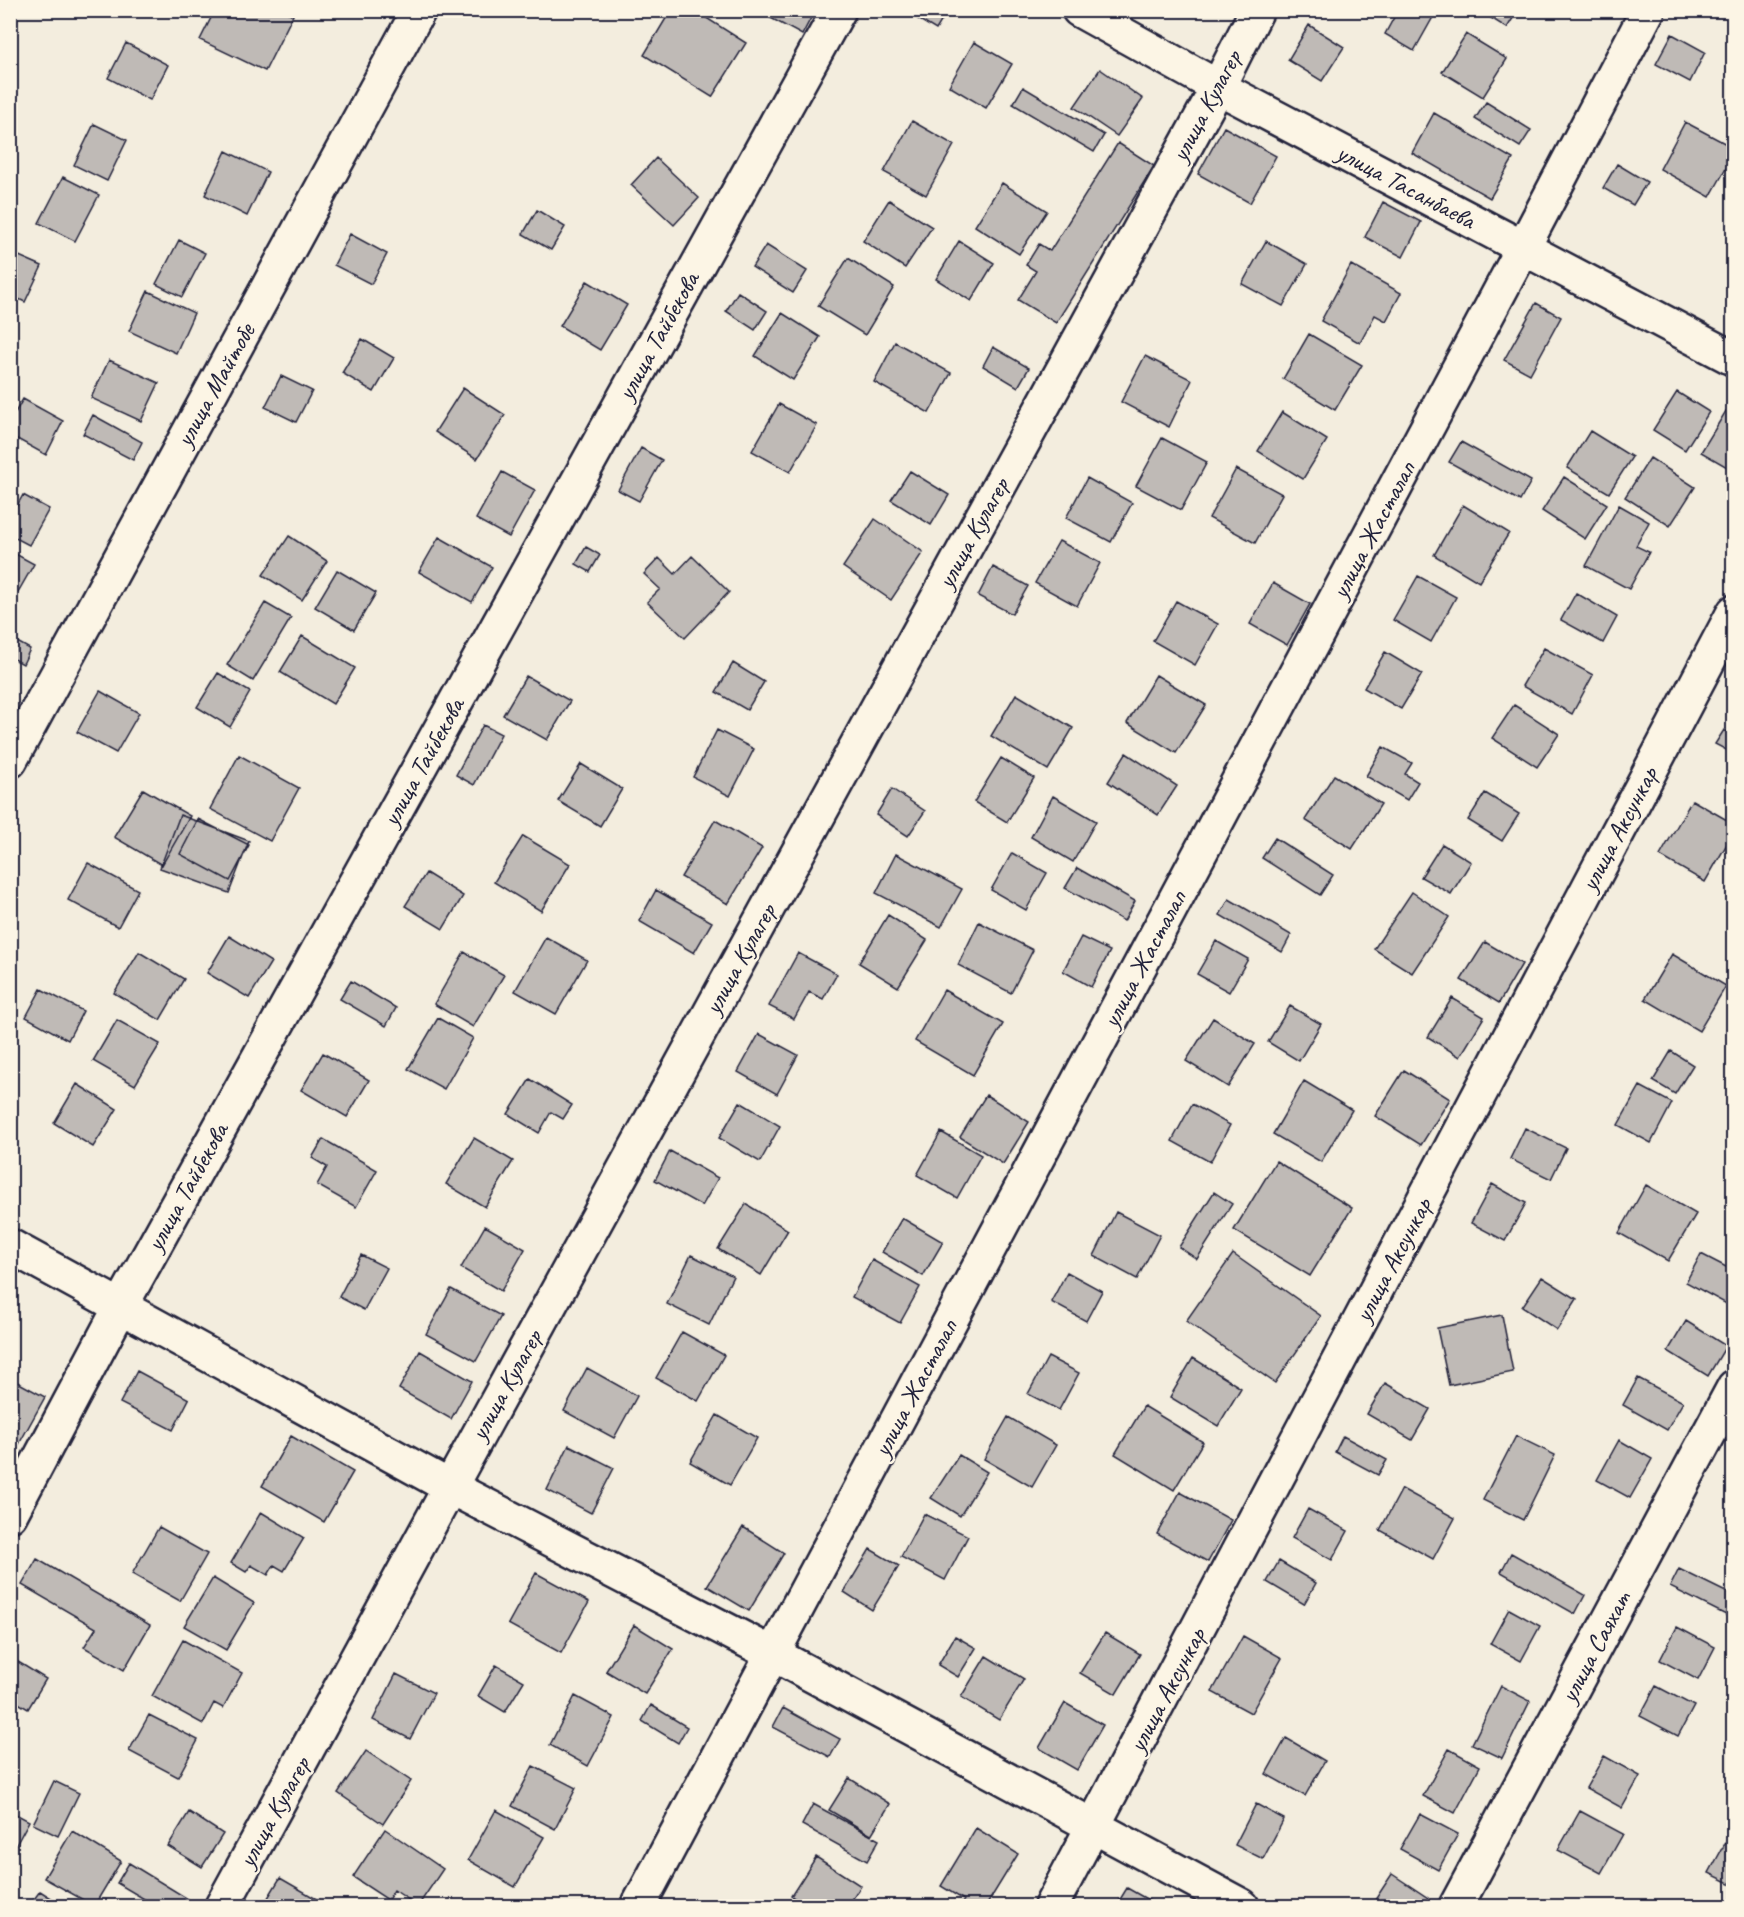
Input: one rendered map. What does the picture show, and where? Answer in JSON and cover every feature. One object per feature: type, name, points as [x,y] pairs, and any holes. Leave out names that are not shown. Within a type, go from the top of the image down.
[{"type":"street","name":"улица Майтобе","points":[[10,760],[419,10]]},
{"type":"street","name":"улица Тайбекова","points":[[10,1515],[121,1306],[839,10]]},
{"type":"street","name":"улица Тасанбаева","points":[[1079,10],[1218,87],[1734,359]]},
{"type":"street","name":"улица Кулагер","points":[[222,1906],[1218,87],[1257,10]]},
{"type":"street","name":"улица Жасталап","points":[[638,1906],[1648,10]]},
{"type":"street","name":"улица Аксункар","points":[[1051,1906],[1734,612]]},
{"type":"street","points":[[10,1246],[450,1487],[773,1654],[1242,1906]]},
{"type":"street","name":"улица Саяхат","points":[[1455,1906],[1734,1387]]},
{"type":"building","points":[[215,10],[283,10],[293,15],[265,71],[200,40]]},
{"type":"building","points":[[671,10],[694,10],[746,43],[712,97],[644,55]]},
{"type":"building","points":[[756,10],[815,10],[802,35]]},
{"type":"building","points":[[903,10],[948,10],[936,30]]},
{"type":"building","points":[[1398,10],[1437,10],[1414,51],[1385,34]]},
{"type":"building","points":[[1478,10],[1518,10],[1507,28]]},
{"type":"building","points":[[1309,25],[1344,47],[1322,81],[1288,60]]},
{"type":"building","points":[[1466,34],[1507,59],[1483,97],[1442,72]]},
{"type":"building","points":[[1672,34],[1705,52],[1690,82],[1656,64]]},
{"type":"building","points":[[974,42],[1012,64],[986,108],[949,86]]},
{"type":"building","points":[[126,43],[168,65],[150,100],[108,78]]},
{"type":"building","points":[[1100,69],[1143,99],[1117,136],[1074,107]]},
{"type":"building","points":[[1023,87],[1104,135],[1094,152],[1013,104]]},
{"type":"building","points":[[1486,102],[1531,130],[1520,147],[1475,119]]},
{"type":"building","points":[[1434,113],[1513,159],[1490,198],[1412,153]]},
{"type":"building","points":[[912,121],[954,145],[926,195],[884,172]]},
{"type":"building","points":[[1685,122],[1734,148],[1734,154],[1710,197],[1660,169]]},
{"type":"building","points":[[94,124],[127,140],[107,181],[74,165]]},
{"type":"building","points":[[1224,127],[1276,156],[1250,203],[1198,174]]},
{"type":"building","points":[[1118,143],[1154,166],[1056,323],[1018,300],[1036,271],[1026,265],[1039,244],[1050,251]]},
{"type":"building","points":[[226,151],[268,172],[247,216],[205,195]]},
{"type":"building","points":[[656,158],[699,198],[674,225],[631,185]]},
{"type":"building","points":[[1617,164],[1647,182],[1633,205],[1603,188]]},
{"type":"building","points":[[63,177],[99,195],[75,241],[39,223]]},
{"type":"building","points":[[1002,183],[1047,211],[1019,254],[975,226]]},
{"type":"building","points":[[889,200],[932,227],[905,268],[863,241]]},
{"type":"building","points":[[1383,202],[1421,222],[1403,257],[1365,237]]},
{"type":"building","points":[[537,210],[565,227],[551,250],[523,234]]},
{"type":"building","points":[[350,234],[387,254],[371,284],[334,265]]},
{"type":"building","points":[[179,240],[205,253],[182,297],[156,284]]},
{"type":"building","points":[[959,241],[994,263],[971,301],[936,279]]},
{"type":"building","points":[[1266,241],[1307,264],[1283,306],[1242,284]]},
{"type":"building","points":[[766,245],[807,271],[793,293],[752,267]]},
{"type":"building","points":[[10,252],[42,266],[25,302],[10,295]]},
{"type":"building","points":[[848,258],[894,287],[865,335],[818,306]]},
{"type":"building","points":[[1351,265],[1401,293],[1386,321],[1375,315],[1360,343],[1321,321]]},
{"type":"building","points":[[587,281],[627,305],[600,350],[560,326]]},
{"type":"building","points":[[148,291],[194,313],[176,353],[129,331]]},
{"type":"building","points":[[738,292],[767,311],[755,330],[726,311]]},
{"type":"building","points":[[1536,303],[1561,317],[1530,374],[1504,360]]},
{"type":"building","points":[[782,313],[820,337],[793,380],[755,356]]},
{"type":"building","points":[[1309,334],[1362,365],[1335,410],[1283,379]]},
{"type":"building","points":[[362,339],[394,358],[374,392],[342,373]]},
{"type":"building","points":[[895,342],[951,373],[929,413],[874,382]]},
{"type":"building","points":[[993,347],[1029,368],[1018,387],[983,366]]},
{"type":"building","points":[[1145,356],[1192,380],[1169,427],[1121,402]]},
{"type":"building","points":[[109,360],[159,383],[141,421],[91,398]]},
{"type":"building","points":[[281,376],[312,391],[296,422],[265,407]]},
{"type":"building","points":[[463,388],[505,415],[477,459],[435,432]]},
{"type":"building","points":[[1677,392],[1709,412],[1685,450],[1653,430]]},
{"type":"building","points":[[23,399],[63,421],[46,455],[10,435],[10,421]]},
{"type":"building","points":[[779,404],[817,425],[790,472],[752,451]]},
{"type":"building","points":[[1726,411],[1734,416],[1734,471],[1701,452]]},
{"type":"building","points":[[1282,412],[1327,440],[1303,479],[1258,451]]},
{"type":"building","points":[[93,415],[142,442],[133,460],[83,434]]},
{"type":"building","points":[[1590,431],[1632,457],[1609,493],[1567,468]]},
{"type":"building","points":[[1162,438],[1207,462],[1181,510],[1136,486]]},
{"type":"building","points":[[1461,442],[1531,481],[1520,501],[1449,462]]},
{"type":"building","points":[[641,448],[662,460],[639,501],[618,490]]},
{"type":"building","points":[[1650,458],[1695,487],[1670,526],[1625,497]]},
{"type":"building","points":[[1236,469],[1282,494],[1255,543],[1209,518]]},
{"type":"building","points":[[910,471],[949,495],[931,525],[891,500]]},
{"type":"building","points":[[502,472],[535,490],[509,537],[476,519]]},
{"type":"building","points":[[1564,477],[1607,504],[1585,539],[1542,511]]},
{"type":"building","points":[[1087,478],[1132,503],[1111,542],[1066,518]]},
{"type":"building","points":[[23,495],[49,509],[29,545],[10,535],[10,518]]},
{"type":"building","points":[[1463,505],[1509,533],[1479,582],[1434,555]]},
{"type":"building","points":[[1619,505],[1649,522],[1636,546],[1649,552],[1629,589],[1586,566]]},
{"type":"building","points":[[875,519],[923,552],[891,600],[843,567]]},
{"type":"building","points":[[289,536],[327,561],[302,600],[263,575]]},
{"type":"building","points":[[439,537],[492,567],[472,602],[419,572]]},
{"type":"building","points":[[1059,541],[1100,563],[1077,606],[1035,583]]},
{"type":"building","points":[[586,547],[600,555],[590,572],[576,564]]},
{"type":"building","points":[[10,551],[34,564],[10,606]]},
{"type":"building","points":[[692,556],[729,592],[685,638],[647,602],[660,589],[644,574],[659,558],[675,574]]},
{"type":"building","points":[[993,567],[1028,586],[1012,614],[978,596]]},
{"type":"building","points":[[337,570],[376,593],[354,630],[315,607]]},
{"type":"building","points":[[1418,576],[1456,597],[1431,642],[1393,620]]},
{"type":"building","points":[[1273,583],[1310,604],[1287,645],[1250,624]]},
{"type":"building","points":[[1576,593],[1617,617],[1603,643],[1561,620]]},
{"type":"building","points":[[1176,601],[1218,624],[1195,665],[1153,641]]},
{"type":"building","points":[[265,603],[291,618],[253,681],[227,665]]},
{"type":"building","points":[[302,636],[355,668],[333,704],[280,672]]},
{"type":"building","points":[[10,638],[30,649],[23,664],[10,657]]},
{"type":"building","points":[[1544,648],[1593,675],[1572,714],[1522,686]]},
{"type":"building","points":[[1385,652],[1422,674],[1401,709],[1364,688]]},
{"type":"building","points":[[733,663],[764,682],[747,710],[716,692]]},
{"type":"building","points":[[218,673],[250,692],[230,727],[197,707]]},
{"type":"building","points":[[1156,675],[1206,705],[1176,753],[1127,723]]},
{"type":"building","points":[[526,676],[570,701],[547,740],[503,715]]},
{"type":"building","points":[[100,691],[139,713],[116,753],[77,732]]},
{"type":"building","points":[[1016,694],[1073,728],[1048,770],[991,736]]},
{"type":"building","points":[[1514,705],[1559,734],[1537,767],[1492,738]]},
{"type":"building","points":[[483,725],[501,734],[474,785],[456,775]]},
{"type":"building","points":[[717,730],[754,749],[730,796],[693,777]]},
{"type":"building","points":[[1724,730],[1734,735],[1734,754],[1715,744]]},
{"type":"building","points":[[1383,747],[1412,763],[1405,774],[1418,782],[1407,800],[1366,776]]},
{"type":"building","points":[[1126,753],[1177,786],[1158,815],[1108,782]]},
{"type":"building","points":[[239,755],[299,788],[270,841],[210,809]]},
{"type":"building","points":[[1001,758],[1034,778],[1007,822],[974,802]]},
{"type":"building","points":[[581,764],[622,789],[600,826],[558,801]]},
{"type":"building","points":[[1334,775],[1381,804],[1352,849],[1305,820]]},
{"type":"building","points":[[143,789],[190,816],[162,865],[114,837]]},
{"type":"building","points":[[892,789],[925,811],[908,836],[876,815]]},
{"type":"building","points":[[1485,793],[1519,814],[1502,841],[1468,820]]},
{"type":"building","points":[[1053,796],[1096,821],[1073,862],[1031,837]]},
{"type":"building","points":[[1692,800],[1734,824],[1734,832],[1705,882],[1660,856]]},
{"type":"building","points":[[180,815],[249,841],[229,893],[160,868]]},
{"type":"building","points":[[198,819],[249,845],[230,881],[180,854]]},
{"type":"building","points":[[715,820],[762,848],[728,904],[681,877]]},
{"type":"building","points":[[523,836],[570,864],[541,911],[494,882]]},
{"type":"building","points":[[1275,838],[1333,875],[1320,895],[1262,858]]},
{"type":"building","points":[[1442,844],[1471,862],[1451,894],[1421,877]]},
{"type":"building","points":[[1012,853],[1047,873],[1026,910],[991,890]]},
{"type":"building","points":[[896,854],[962,889],[941,927],[876,893]]},
{"type":"building","points":[[88,863],[138,890],[118,927],[68,900]]},
{"type":"building","points":[[1077,868],[1135,901],[1124,921],[1065,888]]},
{"type":"building","points":[[426,873],[463,896],[443,929],[405,906]]},
{"type":"building","points":[[656,890],[712,922],[694,953],[639,921]]},
{"type":"building","points":[[1412,892],[1449,917],[1412,973],[1374,949]]},
{"type":"building","points":[[1229,899],[1291,935],[1282,952],[1220,915]]},
{"type":"building","points":[[888,915],[927,940],[898,987],[859,963]]},
{"type":"building","points":[[979,922],[1033,950],[1011,993],[958,965]]},
{"type":"building","points":[[229,936],[271,962],[249,998],[207,973]]},
{"type":"building","points":[[546,937],[587,960],[556,1014],[515,991]]},
{"type":"building","points":[[1081,937],[1110,951],[1091,987],[1063,971]]},
{"type":"building","points":[[1216,941],[1248,959],[1229,992],[1197,974]]},
{"type":"building","points":[[1485,942],[1522,964],[1499,1003],[1461,980]]},
{"type":"building","points":[[139,952],[184,979],[160,1020],[114,993]]},
{"type":"building","points":[[464,952],[504,975],[473,1027],[434,1004]]},
{"type":"building","points":[[798,953],[837,974],[823,999],[809,992],[794,1019],[769,1006]]},
{"type":"building","points":[[1672,954],[1726,986],[1699,1031],[1645,999]]},
{"type":"building","points":[[351,981],[396,1008],[386,1026],[340,999]]},
{"type":"building","points":[[41,989],[83,1011],[68,1040],[26,1017]]},
{"type":"building","points":[[944,990],[1003,1024],[973,1075],[915,1041]]},
{"type":"building","points":[[1452,998],[1484,1017],[1460,1057],[1428,1037]]},
{"type":"building","points":[[1290,1006],[1321,1024],[1299,1061],[1268,1042]]},
{"type":"building","points":[[438,1018],[473,1038],[444,1089],[408,1069]]},
{"type":"building","points":[[1213,1018],[1255,1044],[1228,1087],[1186,1061]]},
{"type":"building","points":[[117,1020],[160,1044],[135,1085],[93,1061]]},
{"type":"building","points":[[759,1034],[798,1055],[777,1094],[738,1072]]},
{"type":"building","points":[[1671,1051],[1693,1065],[1675,1094],[1653,1081]]},
{"type":"building","points":[[323,1053],[369,1080],[347,1117],[301,1090]]},
{"type":"building","points":[[1404,1070],[1450,1099],[1421,1145],[1375,1116]]},
{"type":"building","points":[[530,1079],[572,1105],[563,1119],[551,1112],[539,1133],[508,1114]]},
{"type":"building","points":[[1304,1081],[1352,1110],[1321,1162],[1273,1134]]},
{"type":"building","points":[[77,1084],[117,1109],[93,1147],[54,1123]]},
{"type":"building","points":[[1640,1086],[1672,1103],[1651,1143],[1618,1125]]},
{"type":"building","points":[[986,1095],[1029,1122],[1003,1164],[960,1137]]},
{"type":"building","points":[[740,1102],[780,1126],[760,1162],[719,1138]]},
{"type":"building","points":[[1192,1104],[1230,1125],[1210,1162],[1172,1141]]},
{"type":"building","points":[[1525,1128],[1566,1148],[1551,1179],[1510,1159]]},
{"type":"building","points":[[941,1132],[981,1155],[957,1198],[917,1175]]},
{"type":"building","points":[[474,1138],[513,1161],[485,1207],[446,1184]]},
{"type":"building","points":[[323,1139],[377,1170],[356,1207],[317,1185],[327,1167],[312,1158]]},
{"type":"building","points":[[670,1151],[718,1178],[702,1206],[655,1180]]},
{"type":"building","points":[[1276,1161],[1352,1208],[1310,1276],[1234,1230]]},
{"type":"building","points":[[1492,1184],[1526,1203],[1505,1241],[1471,1223]]},
{"type":"building","points":[[1646,1185],[1696,1214],[1668,1261],[1619,1233]]},
{"type":"building","points":[[1214,1192],[1232,1204],[1197,1259],[1179,1247]]},
{"type":"building","points":[[746,1204],[788,1230],[761,1275],[718,1249]]},
{"type":"building","points":[[1116,1212],[1160,1235],[1137,1279],[1094,1256]]},
{"type":"building","points":[[902,1218],[943,1242],[923,1276],[882,1252]]},
{"type":"building","points":[[485,1226],[525,1249],[501,1291],[461,1268]]},
{"type":"building","points":[[1233,1254],[1321,1316],[1275,1383],[1186,1321]]},
{"type":"building","points":[[1701,1254],[1734,1271],[1734,1308],[1686,1282]]},
{"type":"building","points":[[361,1255],[387,1268],[364,1310],[339,1297]]},
{"type":"building","points":[[691,1255],[733,1276],[709,1325],[667,1304]]},
{"type":"building","points":[[872,1260],[920,1287],[900,1323],[852,1297]]},
{"type":"building","points":[[1067,1272],[1102,1291],[1086,1321],[1051,1302]]},
{"type":"building","points":[[1542,1277],[1577,1299],[1557,1330],[1522,1307]]},
{"type":"building","points":[[451,1289],[501,1316],[476,1361],[426,1334]]},
{"type":"building","points":[[1502,1315],[1513,1372],[1449,1385],[1437,1328]]},
{"type":"building","points":[[1686,1321],[1726,1346],[1708,1376],[1668,1351]]},
{"type":"building","points":[[682,1332],[724,1355],[698,1401],[656,1378]]},
{"type":"building","points":[[420,1351],[472,1381],[451,1419],[399,1389]]},
{"type":"building","points":[[1048,1357],[1079,1373],[1059,1410],[1028,1394]]},
{"type":"building","points":[[1193,1358],[1241,1388],[1218,1426],[1170,1397]]},
{"type":"building","points":[[587,1368],[637,1396],[614,1438],[564,1411]]},
{"type":"building","points":[[137,1371],[189,1399],[173,1430],[120,1403]]},
{"type":"building","points":[[10,1378],[45,1397],[19,1444],[10,1439]]},
{"type":"building","points":[[1638,1378],[1683,1402],[1667,1430],[1623,1405]]},
{"type":"building","points":[[1385,1383],[1430,1409],[1412,1440],[1367,1414]]},
{"type":"building","points":[[1144,1406],[1203,1442],[1174,1490],[1115,1454]]},
{"type":"building","points":[[717,1415],[757,1438],[730,1485],[690,1462]]},
{"type":"building","points":[[1008,1417],[1056,1445],[1032,1487],[984,1459]]},
{"type":"building","points":[[291,1436],[353,1472],[324,1522],[262,1486]]},
{"type":"building","points":[[1343,1436],[1387,1460],[1378,1475],[1335,1452]]},
{"type":"building","points":[[1516,1436],[1555,1455],[1523,1520],[1483,1500]]},
{"type":"building","points":[[1619,1440],[1652,1459],[1630,1498],[1597,1480]]},
{"type":"building","points":[[569,1445],[614,1468],[591,1513],[547,1490]]},
{"type":"building","points":[[959,1455],[987,1472],[960,1516],[931,1498]]},
{"type":"building","points":[[1402,1489],[1455,1518],[1433,1559],[1380,1530]]},
{"type":"building","points":[[1180,1492],[1231,1520],[1208,1562],[1157,1534]]},
{"type":"building","points":[[1308,1509],[1348,1531],[1332,1560],[1292,1538]]},
{"type":"building","points":[[261,1512],[304,1538],[284,1571],[274,1565],[268,1575],[251,1565],[246,1572],[231,1563]]},
{"type":"building","points":[[924,1514],[968,1536],[945,1580],[901,1557]]},
{"type":"building","points":[[159,1527],[207,1554],[180,1601],[132,1574]]},
{"type":"building","points":[[743,1527],[784,1553],[749,1611],[707,1586]]},
{"type":"building","points":[[870,1549],[899,1566],[872,1610],[844,1592]]},
{"type":"building","points":[[1511,1553],[1585,1595],[1575,1614],[1501,1572]]},
{"type":"building","points":[[37,1559],[150,1625],[124,1670],[84,1647],[96,1628],[22,1585]]},
{"type":"building","points":[[1279,1561],[1316,1583],[1304,1604],[1267,1582]]},
{"type":"building","points":[[1679,1569],[1734,1596],[1734,1619],[1670,1587]]},
{"type":"building","points":[[536,1573],[589,1602],[561,1653],[508,1624]]},
{"type":"building","points":[[213,1578],[254,1603],[226,1650],[184,1626]]},
{"type":"building","points":[[1509,1609],[1540,1626],[1521,1661],[1490,1644]]},
{"type":"building","points":[[634,1625],[673,1649],[645,1694],[606,1671]]},
{"type":"building","points":[[1677,1627],[1715,1647],[1698,1680],[1660,1660]]},
{"type":"building","points":[[1105,1633],[1140,1654],[1116,1694],[1080,1673]]},
{"type":"building","points":[[955,1636],[976,1648],[958,1677],[938,1665]]},
{"type":"building","points":[[1243,1636],[1282,1658],[1251,1713],[1212,1692]]},
{"type":"building","points":[[183,1640],[242,1673],[223,1708],[214,1703],[203,1724],[152,1696]]},
{"type":"building","points":[[986,1656],[1024,1679],[999,1720],[961,1697]]},
{"type":"building","points":[[10,1657],[46,1679],[28,1709],[10,1698]]},
{"type":"building","points":[[496,1665],[524,1681],[505,1712],[478,1696]]},
{"type":"building","points":[[396,1674],[434,1693],[410,1739],[373,1720]]},
{"type":"building","points":[[1501,1686],[1530,1701],[1502,1758],[1472,1744]]},
{"type":"building","points":[[1656,1686],[1694,1706],[1678,1736],[1640,1716]]},
{"type":"building","points":[[575,1696],[614,1717],[588,1766],[550,1745]]},
{"type":"building","points":[[1065,1703],[1103,1725],[1077,1770],[1039,1748]]},
{"type":"building","points":[[651,1705],[687,1727],[678,1743],[642,1721]]},
{"type":"building","points":[[783,1708],[840,1739],[830,1757],[773,1727]]},
{"type":"building","points":[[149,1715],[198,1740],[178,1777],[129,1751]]},
{"type":"building","points":[[1286,1738],[1325,1761],[1305,1796],[1266,1774]]},
{"type":"building","points":[[1449,1749],[1480,1766],[1455,1813],[1423,1796]]},
{"type":"building","points":[[366,1751],[411,1781],[383,1824],[338,1793]]},
{"type":"building","points":[[1604,1756],[1640,1776],[1622,1808],[1586,1788]]},
{"type":"building","points":[[533,1766],[576,1788],[555,1829],[512,1806]]},
{"type":"building","points":[[849,1778],[890,1804],[871,1835],[829,1810]]},
{"type":"building","points":[[54,1781],[79,1793],[58,1836],[33,1824]]},
{"type":"building","points":[[813,1804],[879,1840],[867,1861],[802,1825]]},
{"type":"building","points":[[1256,1804],[1284,1819],[1263,1859],[1235,1845]]},
{"type":"building","points":[[496,1810],[544,1837],[515,1887],[468,1860]]},
{"type":"building","points":[[10,1811],[29,1821],[10,1856]]},
{"type":"building","points":[[1580,1811],[1623,1834],[1601,1873],[1558,1850]]},
{"type":"building","points":[[189,1812],[223,1834],[202,1867],[168,1846]]},
{"type":"building","points":[[1420,1814],[1458,1834],[1438,1870],[1400,1849]]},
{"type":"building","points":[[1734,1827],[1734,1885],[1709,1873]]},
{"type":"building","points":[[976,1828],[1018,1854],[986,1906],[960,1906],[964,1900],[941,1886]]},
{"type":"building","points":[[385,1829],[443,1869],[418,1906],[394,1890],[388,1900],[353,1877]]},
{"type":"building","points":[[72,1831],[121,1861],[94,1906],[44,1878]]},
{"type":"building","points":[[816,1857],[861,1886],[848,1906],[807,1906],[791,1896]]},
{"type":"building","points":[[129,1863],[188,1899],[184,1906],[156,1906],[117,1883]]},
{"type":"building","points":[[1392,1874],[1428,1898],[1422,1906],[1371,1906]]},
{"type":"building","points":[[280,1878],[320,1901],[317,1906],[263,1906]]},
{"type":"building","points":[[1127,1888],[1159,1906],[1116,1906]]},
{"type":"building","points":[[40,1891],[64,1906],[29,1906]]}]
